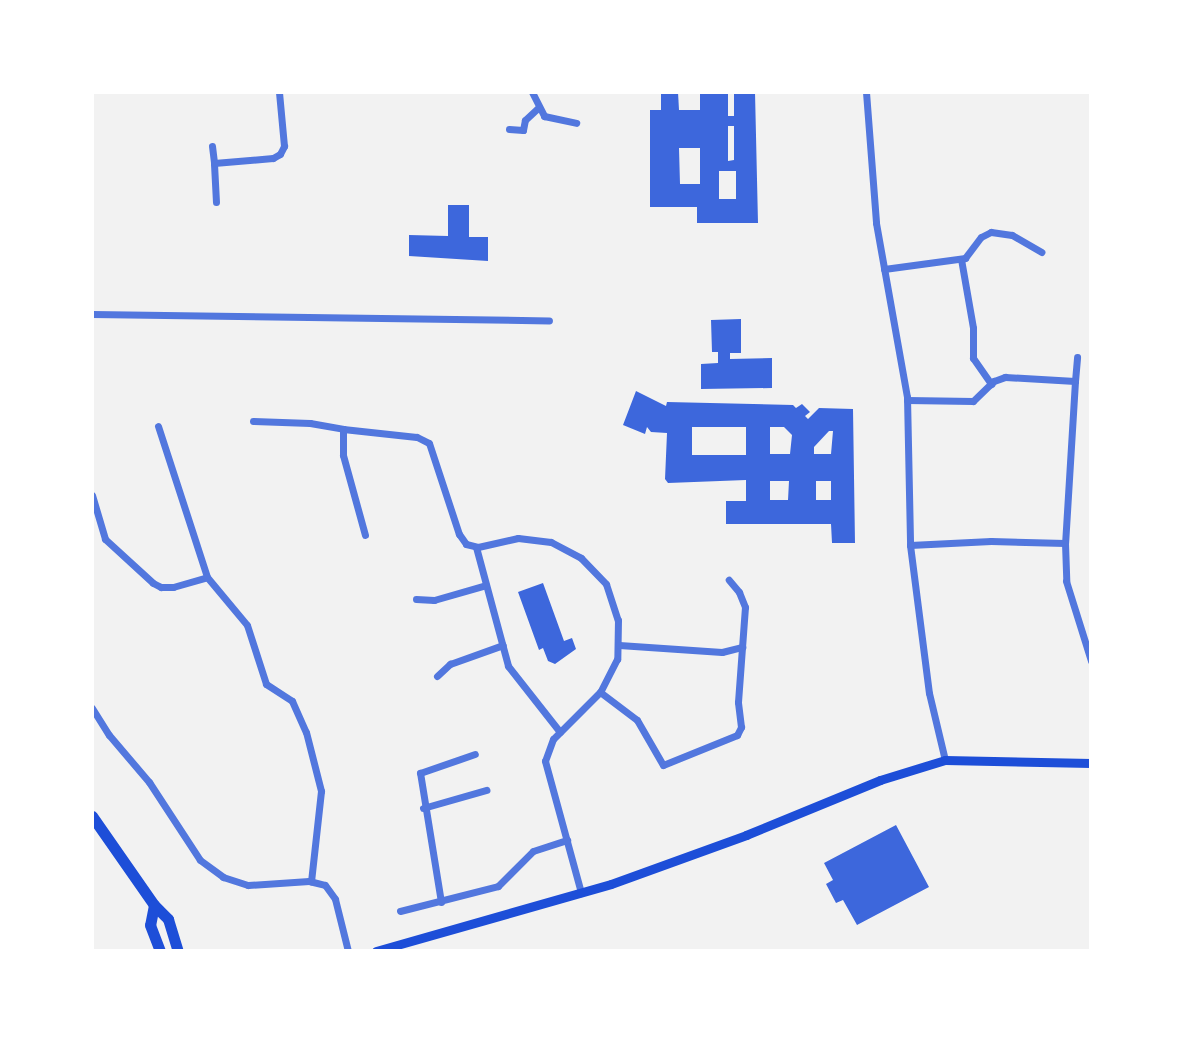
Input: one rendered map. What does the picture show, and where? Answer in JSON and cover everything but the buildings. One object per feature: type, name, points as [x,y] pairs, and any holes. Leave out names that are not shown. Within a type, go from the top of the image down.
[{"type":"main road","points":[[376,951],[581,893],[713,848],[880,780],[945,760],[1091,763]]},
{"type":"main road","points":[[92,816],[154,905],[168,919],[178,951]]},
{"type":"main road","points":[[154,905],[150,925],[160,951]]},
{"type":"street","points":[[214,163],[273,158],[280,154],[284,146],[279,92]]},
{"type":"street","points":[[532,92],[538,108],[551,119],[576,123]]},
{"type":"street","points":[[866,92],[876,223],[907,400],[910,545],[929,693],[945,760]]},
{"type":"street","points":[[509,129],[523,130],[525,120],[538,108]]},
{"type":"street","points":[[212,146],[216,202]]},
{"type":"street","points":[[884,269],[961,259],[971,253],[980,238],[991,232],[1012,235],[1041,252]]},
{"type":"street","points":[[961,259],[973,328],[973,358],[991,384]]},
{"type":"street","points":[[92,314],[549,320]]},
{"type":"street","points":[[1077,357],[1065,543],[1066,581],[1091,661]]},
{"type":"street","points":[[907,400],[971,401],[1005,377],[1075,381]]},
{"type":"street","points":[[253,421],[310,423],[417,437],[427,441],[434,452],[461,538],[476,547],[512,539],[551,542],[576,554],[606,584],[616,612],[619,645],[613,668],[600,692],[549,747],[545,764],[581,893]]},
{"type":"street","points":[[158,426],[207,577],[247,625],[265,682],[289,698],[300,715],[321,791],[311,881]]},
{"type":"street","points":[[343,429],[343,455],[365,535]]},
{"type":"street","points":[[92,495],[105,539],[153,583],[173,587],[207,577]]},
{"type":"street","points":[[910,545],[991,541],[1065,543]]},
{"type":"street","points":[[476,547],[512,674],[560,732]]},
{"type":"street","points":[[600,692],[634,717],[661,764],[669,764],[737,735],[741,727],[738,702],[745,607],[739,592],[729,580]]},
{"type":"street","points":[[416,599],[434,600],[486,585]]},
{"type":"street","points":[[437,676],[450,664],[503,645]]},
{"type":"street","points":[[619,645],[722,652],[742,647]]},
{"type":"street","points":[[92,708],[158,794],[188,846],[206,865],[226,879],[251,886],[311,881],[325,885],[333,894],[348,951]]},
{"type":"street","points":[[441,902],[423,808],[420,773],[475,754]]},
{"type":"street","points":[[423,808],[486,790]]},
{"type":"street","points":[[400,911],[498,886],[533,851],[567,840]]}]
